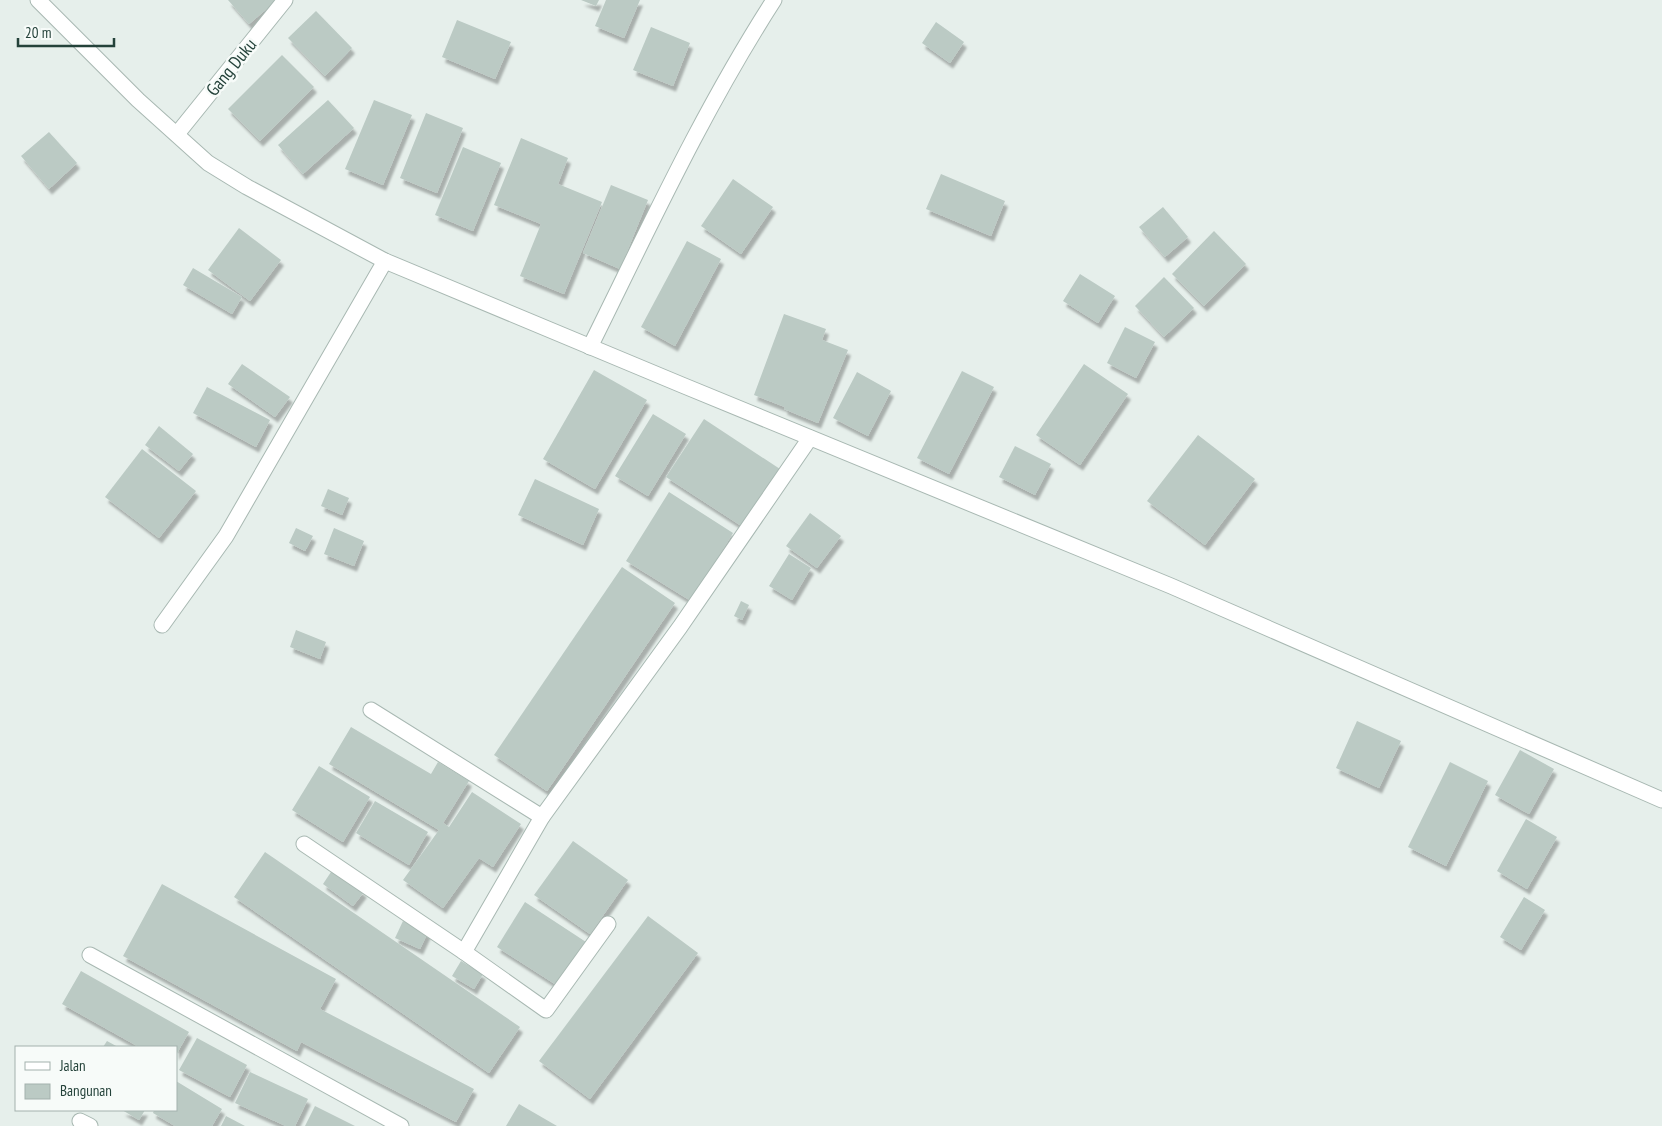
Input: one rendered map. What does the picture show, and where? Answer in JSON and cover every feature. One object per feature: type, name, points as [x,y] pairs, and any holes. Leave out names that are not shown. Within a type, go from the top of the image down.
[{"type":"street","points":[[38,0],[138,100],[208,163],[246,187],[385,261],[1171,586],[1662,800]]},
{"type":"street","name":"Gang Duku","points":[[177,134],[284,0]]},
{"type":"street","points":[[590,347],[686,153],[774,0]]},
{"type":"street","points":[[162,625],[226,536],[385,261]]},
{"type":"street","points":[[464,952],[542,817],[680,627],[810,438]]},
{"type":"street","points":[[371,710],[542,817]]},
{"type":"street","points":[[304,844],[546,1010],[608,924]]},
{"type":"street","points":[[90,955],[401,1126]]},
{"type":"building","points":[[228,0],[277,0],[249,24]]},
{"type":"building","points":[[581,0],[599,0],[596,6]]},
{"type":"building","points":[[606,0],[640,0],[624,38],[595,26]]},
{"type":"building","points":[[316,11],[352,48],[325,76],[288,38]]},
{"type":"building","points":[[457,20],[511,42],[495,79],[442,57]]},
{"type":"building","points":[[936,22],[964,42],[950,63],[922,43]]},
{"type":"building","points":[[651,27],[690,43],[673,86],[633,70]]},
{"type":"building","points":[[282,55],[314,87],[260,141],[228,109]]},
{"type":"building","points":[[328,100],[354,128],[303,174],[278,145]]},
{"type":"building","points":[[374,100],[412,115],[383,185],[345,169]]},
{"type":"building","points":[[426,113],[463,128],[437,193],[400,178]]},
{"type":"building","points":[[49,132],[77,163],[49,189],[21,156]]},
{"type":"building","points":[[521,138],[568,158],[558,184],[602,202],[564,294],[520,276],[541,224],[494,205]]},
{"type":"building","points":[[463,147],[501,163],[473,231],[435,215]]},
{"type":"building","points":[[941,174],[1005,201],[991,236],[926,209]]},
{"type":"building","points":[[733,179],[773,207],[741,254],[701,226]]},
{"type":"building","points":[[611,185],[648,200],[620,269],[583,253]]},
{"type":"building","points":[[1163,207],[1188,237],[1165,257],[1139,227]]},
{"type":"building","points":[[239,228],[281,260],[250,301],[208,270]]},
{"type":"building","points":[[1214,231],[1246,264],[1204,306],[1172,274]]},
{"type":"building","points":[[687,241],[721,259],[675,346],[641,327]]},
{"type":"building","points":[[193,268],[242,297],[232,314],[183,285]]},
{"type":"building","points":[[1080,274],[1115,296],[1098,323],[1063,301]]},
{"type":"building","points":[[1164,277],[1194,308],[1164,337],[1135,306]]},
{"type":"building","points":[[784,314],[826,329],[822,340],[848,350],[818,423],[754,395]]},
{"type":"building","points":[[1125,327],[1155,342],[1136,378],[1107,363]]},
{"type":"building","points":[[242,364],[290,397],[275,417],[228,384]]},
{"type":"building","points":[[1084,364],[1128,394],[1080,465],[1036,435]]},
{"type":"building","points":[[594,370],[647,400],[595,489],[543,459]]},
{"type":"building","points":[[962,371],[994,387],[949,474],[917,458]]},
{"type":"building","points":[[857,372],[891,391],[868,436],[833,418]]},
{"type":"building","points":[[207,387],[270,420],[256,447],[193,413]]},
{"type":"building","points":[[653,414],[686,434],[648,496],[615,476]]},
{"type":"building","points":[[704,419],[780,469],[743,527],[666,477]]},
{"type":"building","points":[[159,426],[193,454],[179,471],[145,445]]},
{"type":"building","points":[[1198,435],[1255,479],[1205,545],[1147,501]]},
{"type":"building","points":[[1015,446],[1051,464],[1035,495],[999,477]]},
{"type":"building","points":[[142,449],[196,491],[159,538],[105,497]]},
{"type":"building","points":[[535,479],[599,509],[583,545],[518,515]]},
{"type":"building","points":[[328,489],[349,498],[342,515],[321,506]]},
{"type":"building","points":[[669,492],[733,533],[691,601],[626,561]]},
{"type":"building","points":[[810,513],[841,536],[817,568],[786,546]]},
{"type":"building","points":[[296,528],[313,536],[305,551],[289,543]]},
{"type":"building","points":[[334,528],[364,541],[354,566],[324,554]]},
{"type":"building","points":[[789,554],[811,568],[792,600],[769,586]]},
{"type":"building","points":[[622,567],[675,603],[547,791],[494,755]]},
{"type":"building","points":[[741,601],[749,605],[742,620],[734,616]]},
{"type":"building","points":[[296,630],[326,642],[320,659],[290,647]]},
{"type":"building","points":[[1357,721],[1401,741],[1379,788],[1336,768]]},
{"type":"building","points":[[351,727],[431,774],[438,762],[469,781],[443,823],[449,827],[472,792],[521,824],[493,867],[479,858],[443,908],[403,880],[439,830],[329,764]]},
{"type":"building","points":[[1520,750],[1554,769],[1529,814],[1495,795]]},
{"type":"building","points":[[1450,762],[1488,781],[1446,866],[1408,847]]},
{"type":"building","points":[[319,766],[370,797],[343,842],[292,810]]},
{"type":"building","points":[[375,801],[428,832],[409,865],[356,833]]},
{"type":"building","points":[[1526,819],[1557,837],[1527,889],[1497,871]]},
{"type":"building","points":[[573,841],[628,880],[590,934],[534,895]]},
{"type":"building","points":[[265,852],[520,1027],[489,1073],[234,897]]},
{"type":"building","points":[[333,869],[364,892],[353,906],[323,884]]},
{"type":"building","points":[[162,884],[336,979],[320,1009],[474,1089],[456,1122],[301,1042],[297,1051],[123,956]]},
{"type":"building","points":[[1524,897],[1545,910],[1521,950],[1500,937]]},
{"type":"building","points":[[525,902],[586,942],[558,986],[497,947]]},
{"type":"building","points":[[648,916],[698,953],[590,1099],[539,1061]]},
{"type":"building","points":[[403,921],[428,932],[420,949],[395,938]]},
{"type":"building","points":[[461,961],[483,974],[474,989],[452,976]]},
{"type":"building","points":[[81,971],[189,1032],[178,1051],[178,1046],[137,1046],[62,1004]]},
{"type":"building","points":[[197,1038],[247,1065],[230,1097],[179,1070]]},
{"type":"building","points":[[107,1041],[116,1046],[104,1046]]},
{"type":"building","points":[[250,1072],[308,1099],[295,1126],[286,1126],[235,1103]]},
{"type":"building","points":[[178,1082],[222,1109],[212,1126],[175,1126],[153,1113],[154,1111],[178,1111]]},
{"type":"building","points":[[519,1104],[557,1126],[506,1126]]},
{"type":"building","points":[[315,1106],[355,1126],[305,1126]]},
{"type":"building","points":[[124,1111],[144,1111],[139,1120]]},
{"type":"building","points":[[226,1116],[245,1126],[221,1126]]}]
